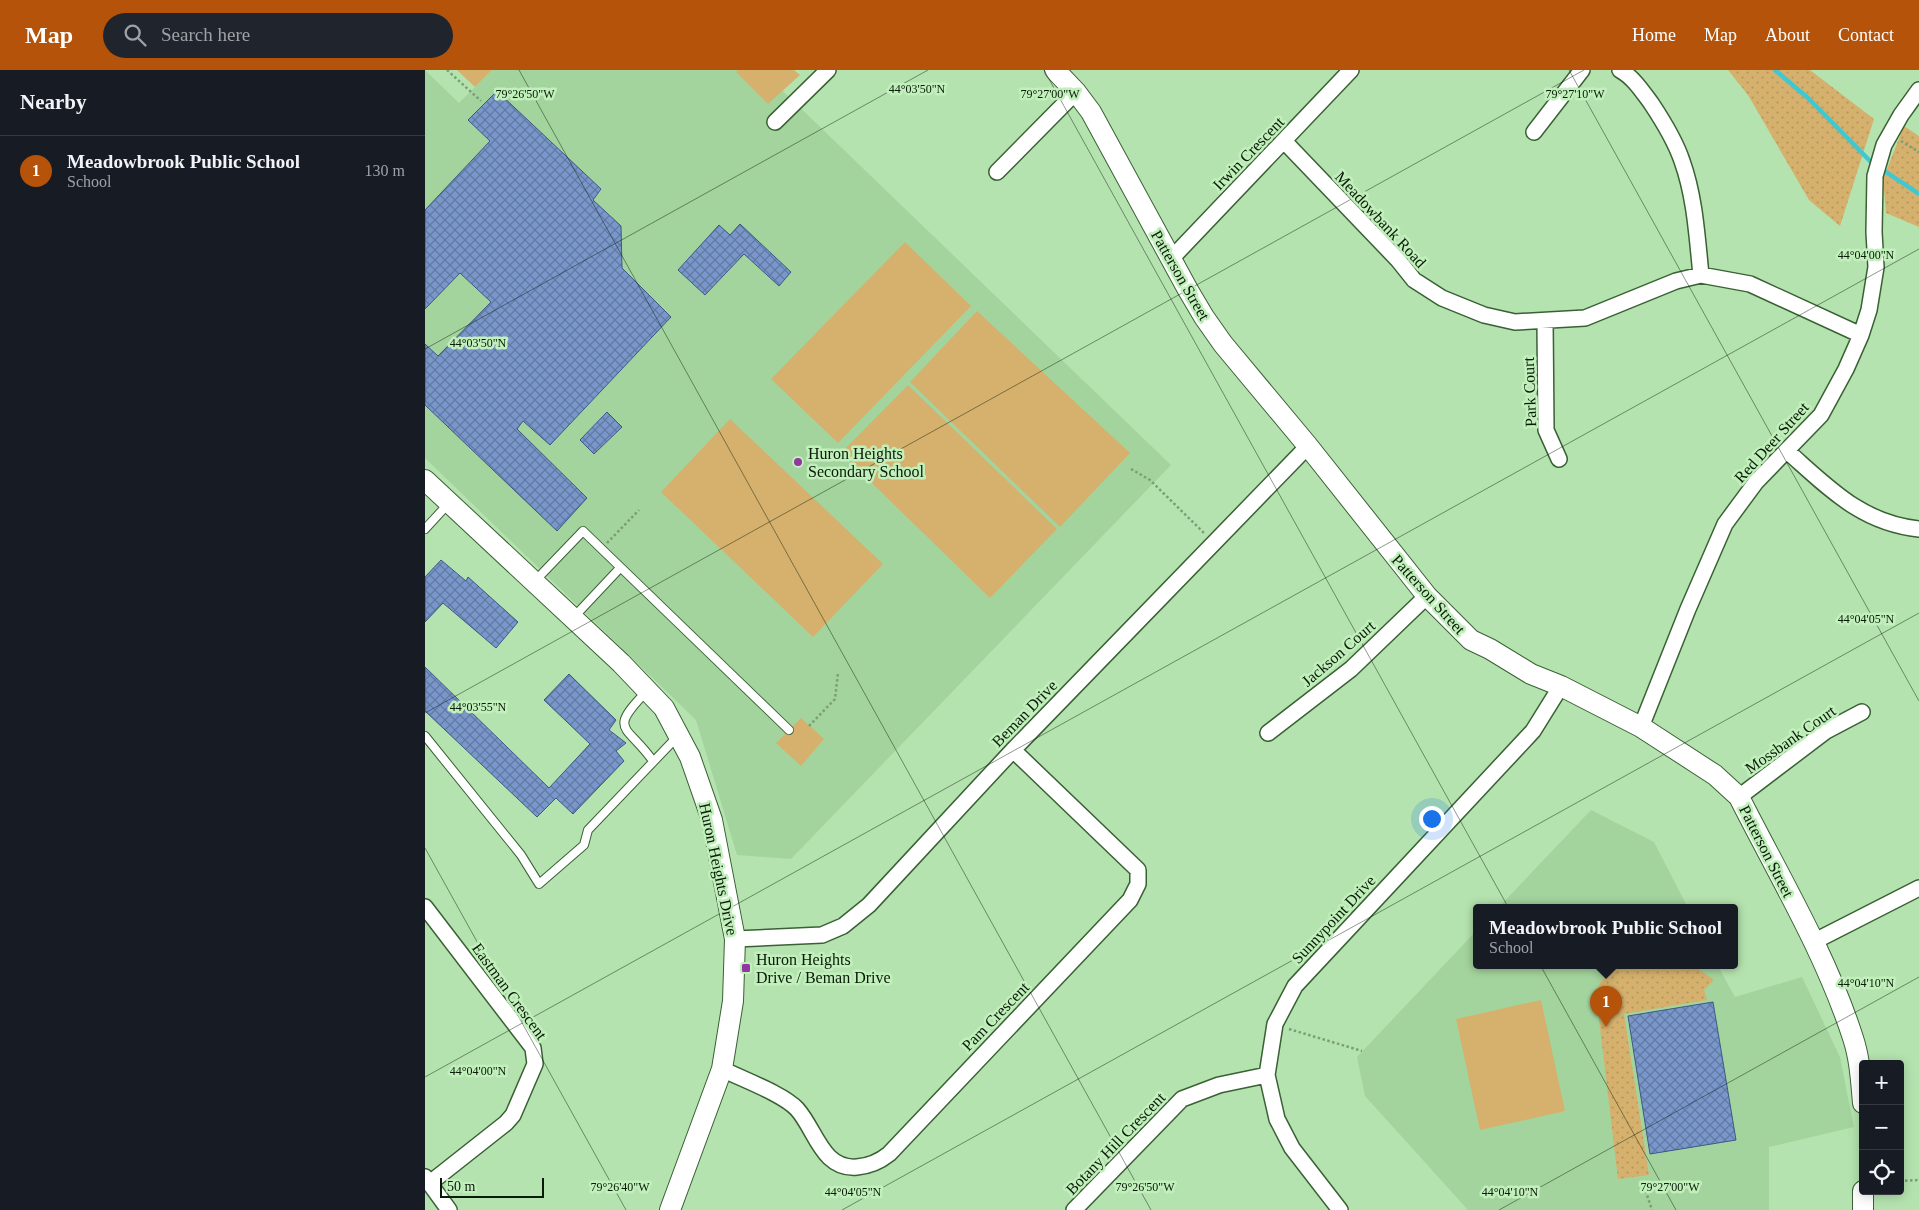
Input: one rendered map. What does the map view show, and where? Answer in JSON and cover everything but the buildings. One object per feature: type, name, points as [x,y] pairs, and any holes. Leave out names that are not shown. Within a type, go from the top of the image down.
[{"type":"street","points":[[775,122],[828,70]]},
{"type":"street","name":"Patterson Street","points":[[1055,70],[1076,92],[1091,112],[1188,290],[1223,344],[1308,446],[1427,596],[1471,640],[1490,649],[1531,674],[1561,686],[1641,727],[1715,775],[1739,797],[1829,976],[1854,1040],[1859,1068]]},
{"type":"street","name":"Irwin Crescent","points":[[1171,259],[1351,70]]},
{"type":"street","points":[[1534,132],[1581,70]]},
{"type":"street","points":[[1619,70],[1627,74],[1649,101],[1666,126],[1682,161],[1694,209],[1701,275]]},
{"type":"street","name":"Red Deer Street","points":[[1641,727],[1688,609],[1725,524],[1756,482],[1821,415],[1846,369],[1861,335],[1869,310],[1876,266],[1874,232],[1875,176],[1884,145],[1919,90]]},
{"type":"street","points":[[997,172],[1076,92]]},
{"type":"street","name":"Meadowbank Road","points":[[1284,141],[1398,260],[1414,280],[1442,298],[1484,316],[1515,322],[1585,318],[1676,282],[1701,275],[1750,284],[1861,335]]},
{"type":"street","name":"Park Court","points":[[1545,321],[1546,430],[1559,459]]},
{"type":"street","name":"Beman Drive","points":[[735,939],[822,935],[843,926],[869,905],[1013,750],[1308,446]]},
{"type":"street","points":[[1787,451],[1851,506],[1894,526],[1919,529]]},
{"type":"street","name":"Huron Heights Drive","points":[[425,480],[621,663],[664,708],[690,757],[712,820],[735,939],[733,1001],[722,1070],[670,1210]]},
{"type":"street","name":"Jackson Court","points":[[1268,734],[1351,669],[1427,596]]},
{"type":"street","name":"Sunnypoint Drive","points":[[1337,1209],[1292,1148],[1277,1119],[1267,1075],[1275,1024],[1295,986],[1533,731],[1561,686]]},
{"type":"street","name":"Mossbank Court","points":[[1739,797],[1826,731],[1862,712]]},
{"type":"street","name":"Pam Crescent","points":[[722,1070],[782,1098],[797,1109],[826,1155],[838,1165],[849,1168],[865,1167],[879,1162],[889,1154],[1130,900],[1138,884],[1138,870],[1013,750]]},
{"type":"street","points":[[1813,942],[1919,888]]},
{"type":"street","name":"Eastman Crescent","points":[[425,907],[533,1048],[535,1064],[513,1115],[506,1124],[427,1180]]},
{"type":"street","name":"Botany Hill Crescent","points":[[1074,1210],[1182,1099],[1219,1085],[1267,1075]]},
{"type":"street","points":[[427,1180],[449,1210]]},
{"type":"street","points":[[1863,1195],[1863,1210]]},
{"type":"lane","points":[[425,529],[450,503]]},
{"type":"lane","points":[[534,582],[583,531],[789,730]]},
{"type":"lane","points":[[573,618],[620,568]]},
{"type":"lane","points":[[647,691],[629,709],[623,720],[624,729],[644,748],[653,761]]},
{"type":"lane","points":[[425,736],[521,855],[539,884],[584,845],[588,830],[678,735]]},
{"type":"path","points":[[447,70],[481,101]]},
{"type":"path","points":[[1890,135],[1919,152]]},
{"type":"path","points":[[1131,469],[1150,480],[1213,543]]},
{"type":"path","points":[[617,533],[639,510]]},
{"type":"path","points":[[809,726],[835,699],[837,673]]},
{"type":"path","points":[[1275,1024],[1362,1051]]},
{"type":"path","points":[[1904,1181],[1919,1180]]},
{"type":"path","points":[[1645,1186],[1652,1210]]},
{"type":"shaded area","name":"Huron Heights Secondary School","points":[[425,70],[459,103],[492,70],[761,70],[1171,465],[791,859],[737,855],[696,720],[425,458]]},
{"type":"shaded area","points":[[457,70],[492,70],[475,87]]},
{"type":"shaded area","points":[[738,70],[794,70],[800,75],[768,104],[736,72]]},
{"type":"shaded area","points":[[1728,70],[1810,70],[1874,119],[1840,226],[1809,200],[1748,95]]},
{"type":"shaded area","points":[[1904,126],[1919,136],[1919,227],[1886,213],[1883,179]]},
{"type":"shaded area","points":[[905,242],[971,306],[838,443],[771,379]]},
{"type":"shaded area","points":[[977,311],[1130,453],[1060,527],[910,382]]},
{"type":"shaded area","points":[[908,385],[1057,529],[990,598],[841,453]]},
{"type":"shaded area","points":[[730,419],[883,564],[813,637],[661,492]]},
{"type":"shaded area","points":[[801,718],[824,739],[801,766],[776,743]]},
{"type":"shaded area","points":[[1591,810],[1654,842],[1686,904],[1502,904]]},
{"type":"shaded area","points":[[1473,934],[1473,969],[1720,969],[1735,997],[1802,977],[1840,1057],[1854,1127],[1769,1147],[1769,1210],[1468,1210],[1365,1096],[1357,1057]]},
{"type":"shaded area","points":[[1612,969],[1698,969],[1714,980],[1704,990],[1707,1000],[1624,1014],[1649,1175],[1618,1179],[1596,994],[1600,983]]},
{"type":"shaded area","points":[[1541,1000],[1565,1111],[1480,1130],[1456,1019]]},
{"type":"waterway","points":[[1775,70],[1808,98],[1871,162],[1919,194]]},
{"type":"place","name":"Huron Heights Secondary School","points":[[798,462]]},
{"type":"place","name":"Huron Heights Drive / Beman Drive","points":[[746,968]]},
{"type":"place","name":"Meadowbrook Public School","points":[[1606,1027]]}]
